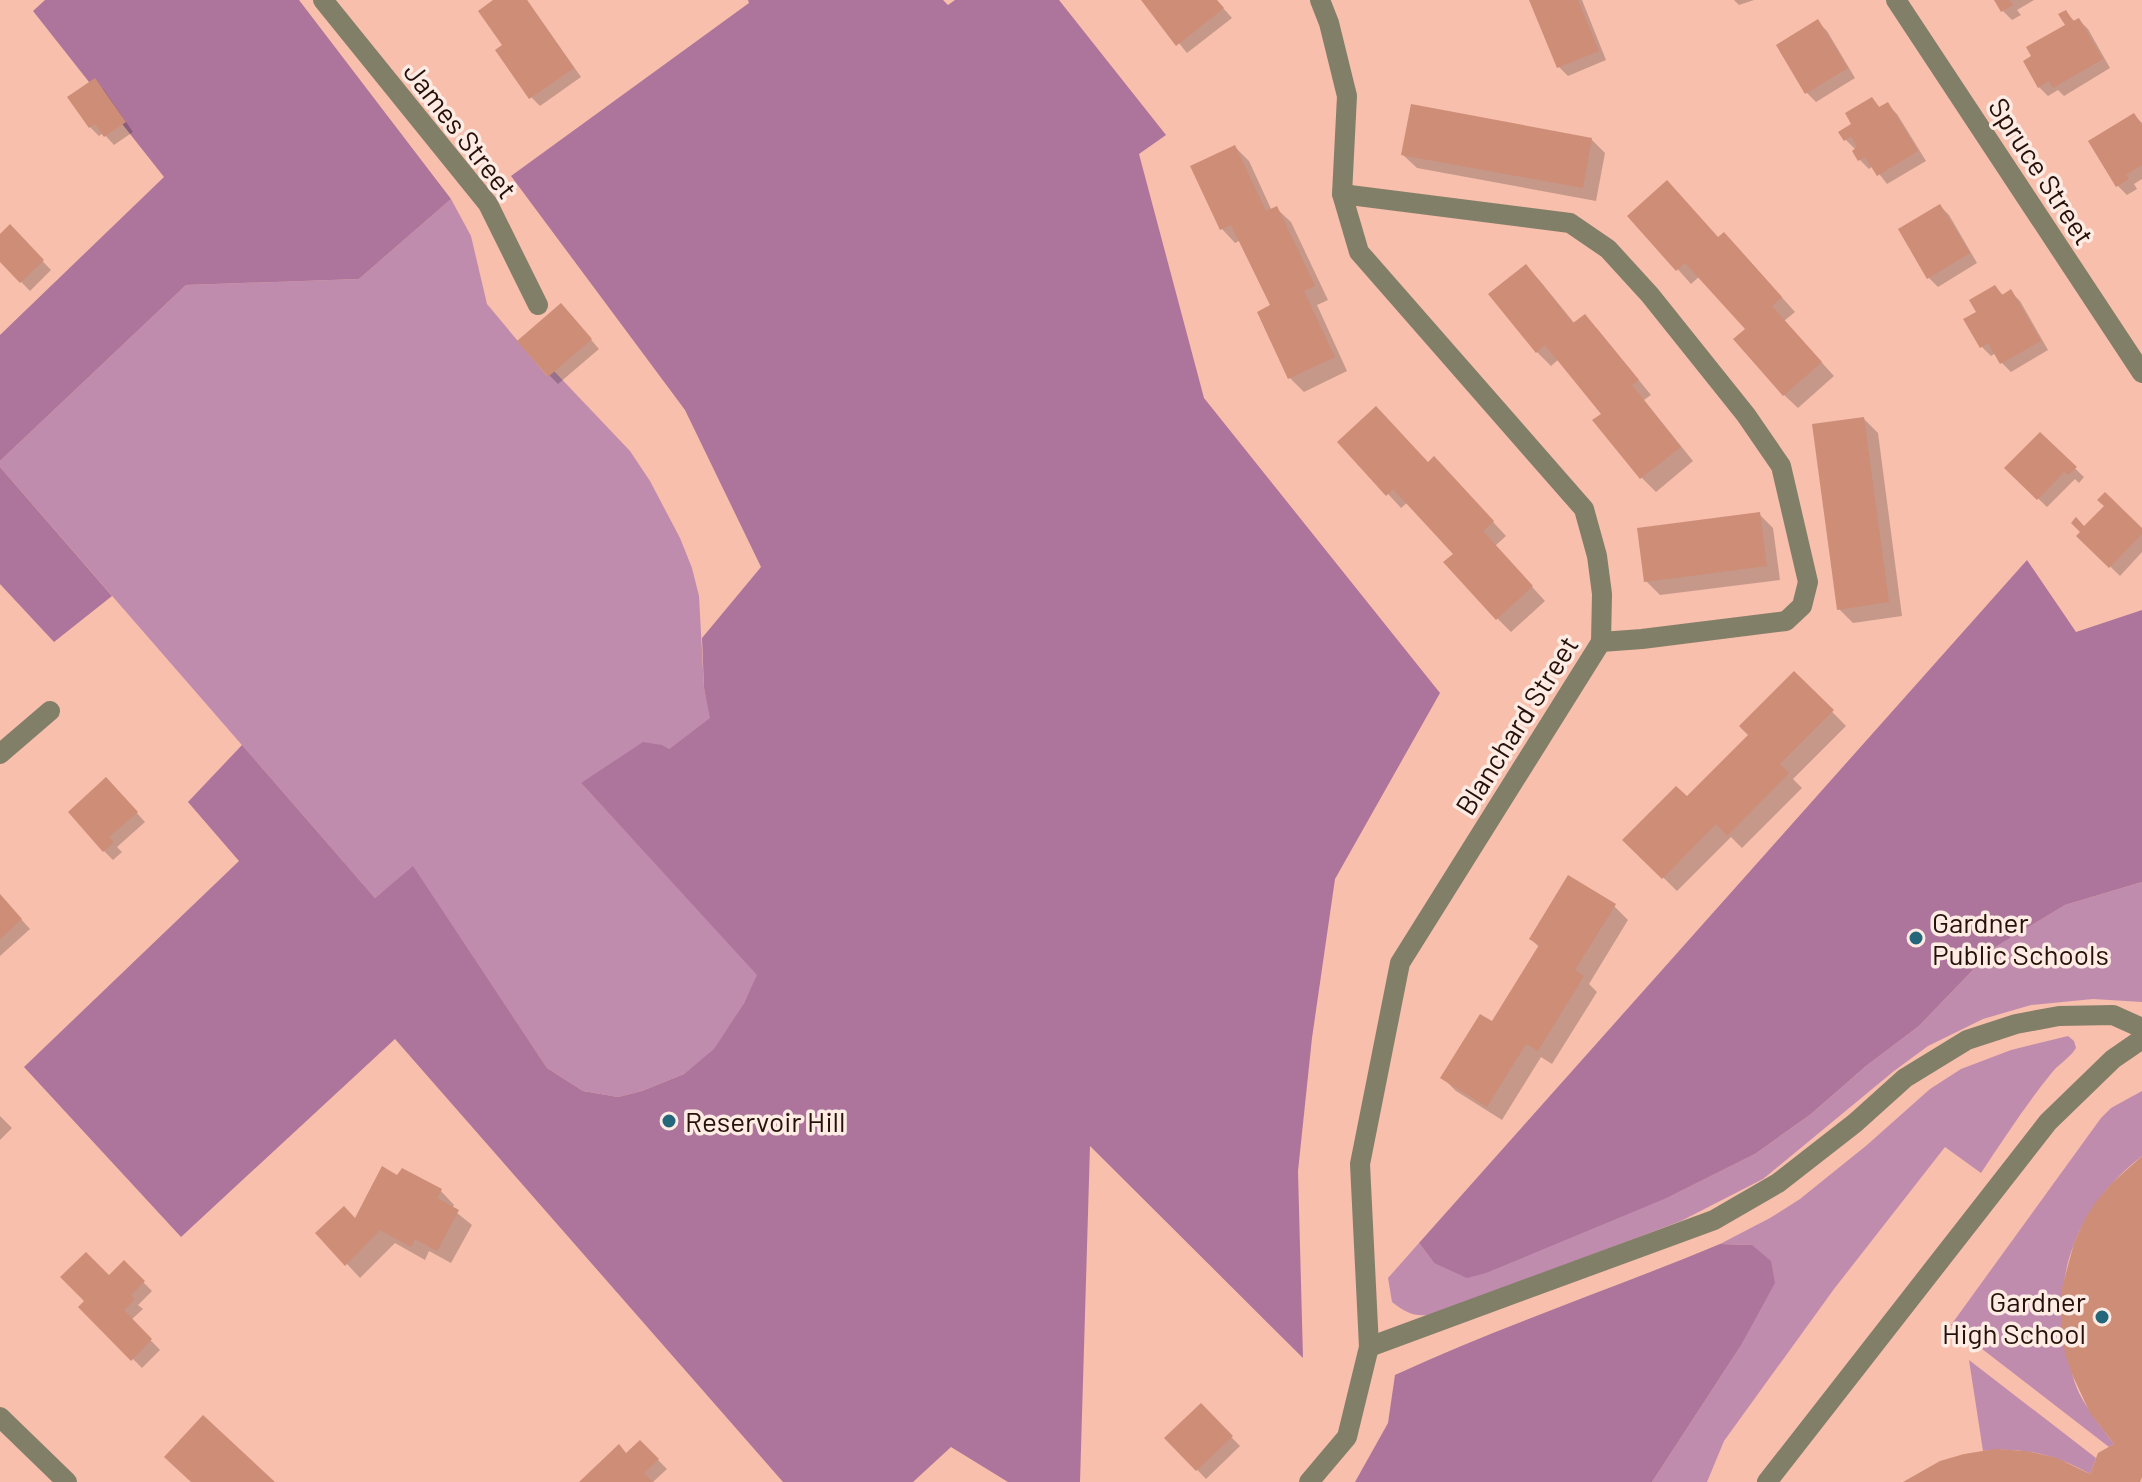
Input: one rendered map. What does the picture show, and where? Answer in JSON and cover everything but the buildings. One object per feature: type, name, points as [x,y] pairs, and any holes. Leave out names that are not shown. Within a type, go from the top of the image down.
[{"type":"street","name":"James Street","points":[[323,0],[488,204],[538,305]]},
{"type":"street","name":"Blanchard Street","points":[[1309,1482],[1347,1437],[1369,1347],[1360,1164],[1400,963],[1601,642],[1602,594],[1597,556],[1584,509],[1359,252],[1342,194],[1347,96],[1329,23],[1320,0]]},
{"type":"street","name":"Spruce Street","points":[[1896,0],[2142,373]]},
{"type":"street","points":[[1342,194],[1570,223],[1608,249],[1650,295],[1746,415],[1781,466],[1808,582],[1802,606],[1786,621],[1601,642]]},
{"type":"street","points":[[0,754],[50,711]]},
{"type":"street","points":[[1369,1347],[1714,1220],[1778,1183],[1855,1123],[1905,1078],[1967,1040],[2016,1024],[2059,1016],[2113,1015],[2142,1028]]},
{"type":"street","points":[[1767,1482],[2048,1122],[2113,1059],[2142,1039]]},
{"type":"street","points":[[0,1417],[67,1482]]},
{"type":"shaded area","points":[[45,0],[299,0],[451,199],[359,279],[186,285],[0,461],[0,335],[164,177],[33,11]]},
{"type":"shaded area","points":[[748,0],[943,0],[948,5],[955,0],[1059,0],[1166,135],[1139,154],[1204,398],[1440,693],[1335,879],[1312,1038],[1298,1171],[1303,1358],[1090,1146],[1080,1482],[1008,1482],[951,1447],[913,1482],[783,1482],[395,1039],[181,1237],[24,1067],[239,861],[188,802],[242,745],[375,898],[413,866],[547,1068],[583,1091],[618,1097],[684,1074],[714,1049],[744,1003],[757,975],[581,783],[643,742],[669,749],[710,718],[704,688],[702,638],[761,567],[685,410],[511,176],[749,3]]},
{"type":"shaded area","points":[[451,199],[471,236],[487,304],[547,376],[554,371],[630,451],[680,538],[699,596],[704,688],[711,718],[669,749],[581,783],[758,975],[714,1050],[684,1074],[618,1097],[583,1091],[547,1068],[413,867],[375,898],[0,467],[0,461],[186,285],[359,279]]},
{"type":"shaded area","points":[[0,467],[112,596],[54,642],[0,584]]},
{"type":"shaded area","points":[[2027,560],[2076,632],[2142,610],[2142,882],[2065,905],[1994,948],[1919,1026],[1866,1066],[1811,1114],[1755,1154],[1669,1197],[1486,1273],[1467,1278],[1434,1263],[1419,1243]]},
{"type":"shaded area","points":[[2142,882],[2142,1002],[2093,999],[2031,1005],[1983,1019],[1928,1046],[1763,1179],[1681,1221],[1438,1313],[1414,1314],[1392,1302],[1388,1278],[1419,1243],[1434,1263],[1669,1197],[1755,1154],[1811,1114],[1866,1066],[1919,1026],[1994,948],[2065,905]]},
{"type":"shaded area","points":[[2068,1036],[2076,1048],[2053,1071],[1981,1173],[1945,1147],[1834,1289],[1724,1441],[1707,1482],[1652,1482],[1740,1347],[1752,1245],[1720,1244],[1800,1199],[1930,1089],[1961,1069],[2011,1050]]},
{"type":"shaded area","points":[[2142,1091],[2142,1156],[2101,1196],[2086,1219],[2074,1243],[2063,1295],[2063,1323],[2073,1378],[2087,1407],[2114,1444],[2109,1447],[1951,1325],[2101,1118],[2111,1108]]},
{"type":"shaded area","points":[[1720,1244],[1752,1245],[1771,1261],[1775,1283],[1740,1347],[1652,1482],[1355,1482],[1388,1423],[1395,1375],[1475,1340]]},
{"type":"shaded area","points":[[1969,1360],[2096,1458],[2090,1474],[2038,1454],[2011,1450],[1983,1451]]},
{"type":"place","name":"Gardner Public Schools","points":[[1916,938]]},
{"type":"place","name":"Reservoir Hill","points":[[669,1121]]},
{"type":"place","name":"Gardner High School","points":[[2102,1317]]}]
